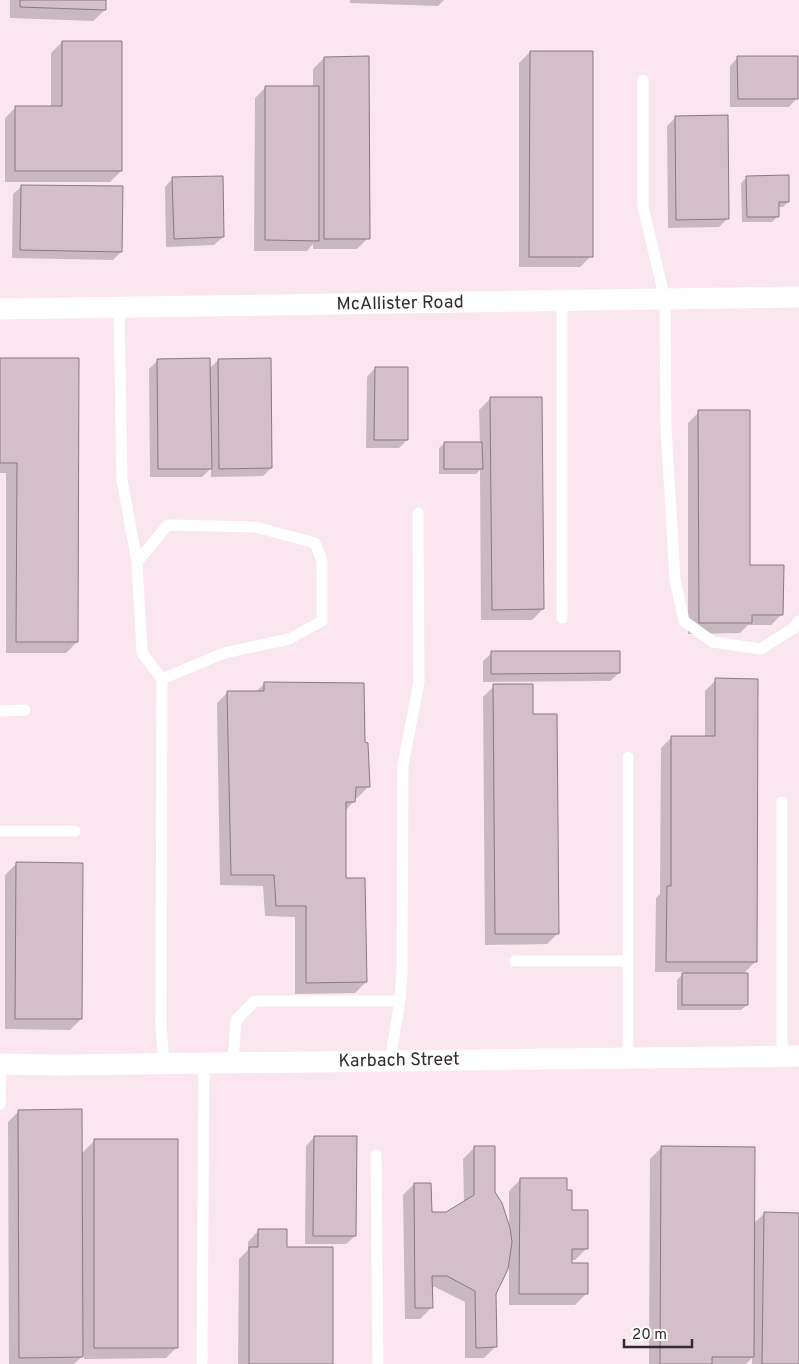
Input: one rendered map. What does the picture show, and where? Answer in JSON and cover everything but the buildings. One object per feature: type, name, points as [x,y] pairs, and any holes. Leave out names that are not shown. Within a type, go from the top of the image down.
[{"type":"street","name":"McAllister Road","points":[[0,309],[799,297]]},
{"type":"street","name":"Karbach Street","points":[[1,1064],[790,1056]]},
{"type":"lane","points":[[643,80],[643,206],[665,299],[666,427],[675,580],[684,621],[713,642],[761,649],[794,628],[799,621]]},
{"type":"lane","points":[[562,301],[562,618]]},
{"type":"lane","points":[[119,308],[122,480],[137,562],[142,653],[162,679],[161,1026],[164,1062]]},
{"type":"lane","points":[[390,1061],[400,1001],[402,971],[403,766],[419,682],[418,513]]},
{"type":"lane","points":[[137,562],[168,525],[256,527],[315,543],[322,561],[322,621],[289,639],[224,653],[162,679]]},
{"type":"lane","points":[[0,711],[26,710]]},
{"type":"lane","points":[[628,757],[628,1058]]},
{"type":"lane","points":[[782,802],[790,1056]]},
{"type":"lane","points":[[0,831],[75,831]]},
{"type":"lane","points":[[515,961],[628,961]]},
{"type":"lane","points":[[233,1062],[236,1020],[255,1001],[400,1001]]},
{"type":"lane","points":[[202,1364],[204,1062]]},
{"type":"lane","points":[[0,1104],[1,1064]]},
{"type":"lane","points":[[376,1156],[378,1364]]}]
